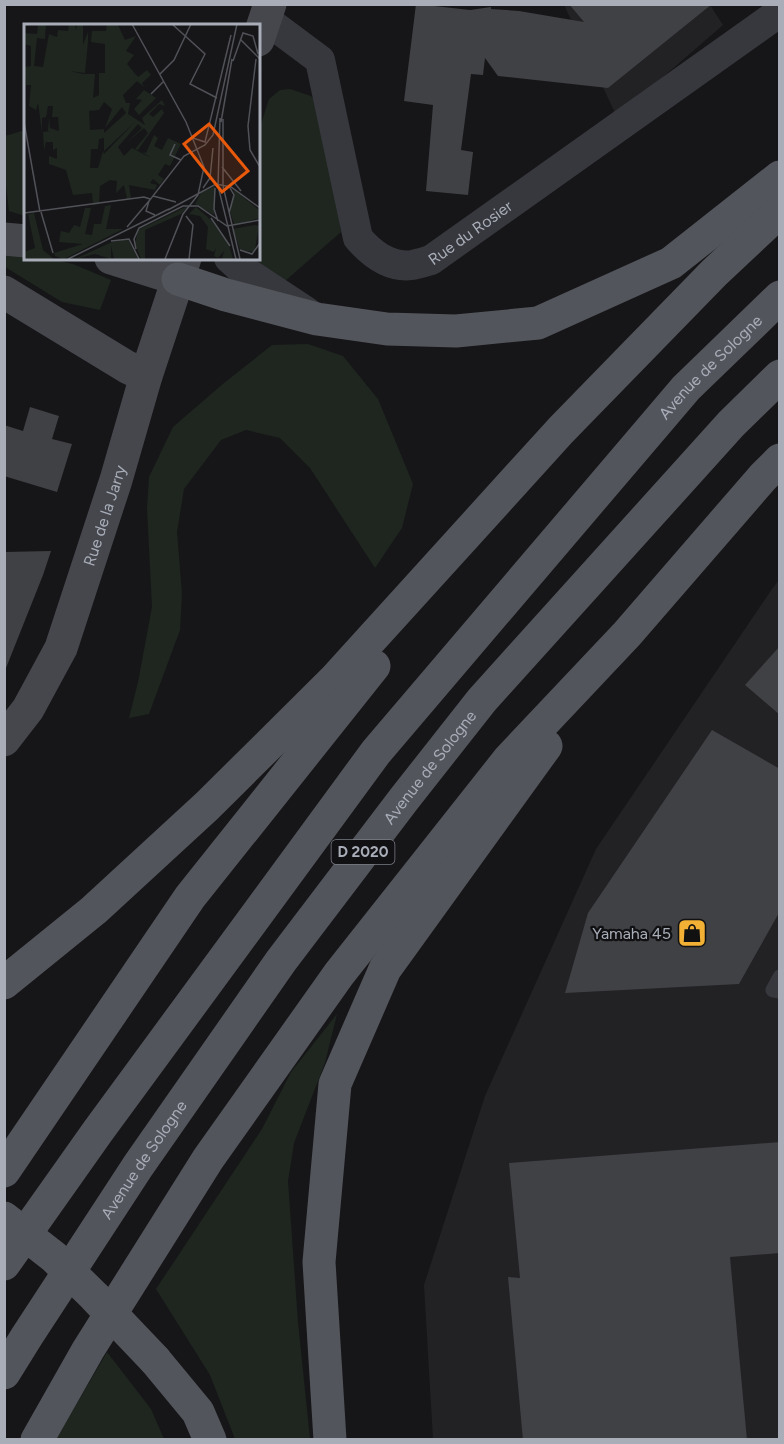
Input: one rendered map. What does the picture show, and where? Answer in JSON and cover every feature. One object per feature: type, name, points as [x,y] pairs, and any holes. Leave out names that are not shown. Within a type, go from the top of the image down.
[{"type":"main road","points":[[124,260],[182,269],[226,295],[317,319],[387,329],[425,331],[456,331],[538,322],[671,263],[780,177]]},
{"type":"main road","points":[[4,983],[103,902],[207,806],[334,680],[561,430],[714,273],[780,211]]},
{"type":"main road","points":[[4,239],[24,241]]},
{"type":"main road","name":"Rue de la Jarry","points":[[4,740],[28,709],[61,648],[182,269]]},
{"type":"main road","points":[[4,292],[118,362],[146,376]]},
{"type":"main road","name":"Avenue de Sologne","points":[[4,1264],[98,1131],[376,752],[686,388],[780,297]]},
{"type":"main road","name":"Avenue de Sologne","points":[[4,1373],[138,1166],[274,971],[404,799],[482,700],[731,424],[780,376]]},
{"type":"main road","points":[[4,1171],[190,897],[561,430]]},
{"type":"main road","points":[[37,1440],[88,1350],[208,1159],[339,974],[509,759],[627,634],[780,460]]},
{"type":"main road","points":[[330,1440],[318,1262],[335,1084],[385,969],[627,634]]},
{"type":"main road","points":[[4,1218],[54,1257],[155,1360],[198,1412],[210,1440]]},
{"type":"main road","points":[[155,1360],[187,1440]]},
{"type":"street","name":"Rue du Rosier","points":[[264,21],[320,60],[358,238],[369,251],[386,261],[409,265],[431,260],[780,12]]},
{"type":"street","points":[[231,260],[238,267],[317,319]]},
{"type":"lane","points":[[780,977],[773,990],[780,991]]},
{"type":"shaded area","points":[[564,5],[710,5],[723,25],[617,117]]},
{"type":"shaded area","points":[[290,89],[311,96],[326,115],[341,232],[284,282],[258,260],[260,260],[260,128],[269,99],[280,90]]},
{"type":"shaded area","points":[[24,131],[24,216],[9,211],[5,178],[5,136]]},
{"type":"shaded area","points":[[5,254],[24,254],[24,260],[55,260],[73,264],[111,280],[100,310],[62,302],[5,267]]},
{"type":"shaded area","points":[[308,344],[343,356],[378,399],[413,484],[402,528],[375,568],[310,468],[280,438],[246,430],[221,440],[184,489],[177,532],[182,594],[180,630],[149,714],[129,718],[152,607],[147,508],[149,477],[173,427],[224,383],[272,345]]},
{"type":"shaded area","points":[[779,580],[779,1439],[433,1439],[424,1285],[485,1096],[596,849]]},
{"type":"shaded area","points":[[337,1014],[325,1063],[294,1143],[288,1181],[298,1322],[310,1439],[235,1439],[210,1375],[156,1289],[262,1129],[291,1072]]},
{"type":"shaded area","points":[[107,1352],[151,1409],[164,1439],[56,1439]]},
{"type":"building","points":[[416,4],[470,10],[491,7],[491,9],[519,11],[584,22],[569,4],[712,4],[608,88],[498,76],[485,58],[483,75],[471,74],[461,150],[473,152],[468,195],[426,191],[433,105],[404,101]]},
{"type":"building","points":[[30,407],[59,416],[52,439],[72,444],[57,492],[4,476],[4,425],[23,431]]},
{"type":"building","points":[[51,551],[6,668],[4,668],[4,552]]},
{"type":"building","points":[[780,646],[780,715],[745,685]]},
{"type":"building","points":[[712,730],[780,769],[780,911],[739,984],[565,993],[588,913]]},
{"type":"building","points":[[780,1142],[780,1253],[730,1257],[747,1440],[523,1440],[508,1277],[520,1278],[509,1163]]},
{"type":"place","name":"Yamaha 45","points":[[692,933]]}]
